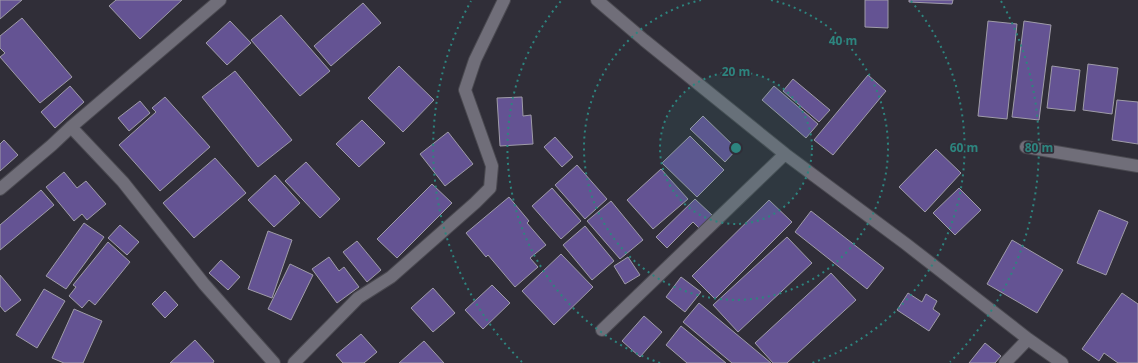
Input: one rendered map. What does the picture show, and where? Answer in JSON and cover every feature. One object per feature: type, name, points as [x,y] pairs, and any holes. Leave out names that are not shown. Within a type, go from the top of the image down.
[{"type":"street","points":[[0,189],[220,0]]},
{"type":"street","points":[[294,363],[358,298],[391,277],[490,188],[492,166],[465,90],[475,60],[504,0]]},
{"type":"street","points":[[597,0],[785,154],[906,244],[1028,339],[1062,363]]},
{"type":"street","points":[[71,127],[123,182],[204,284],[274,363]]},
{"type":"street","points":[[1026,147],[1138,166]]},
{"type":"street","points":[[602,330],[785,154]]},
{"type":"street","points":[[1005,363],[1028,339]]},
{"type":"building","points":[[0,0],[22,0],[0,19]]},
{"type":"building","points":[[116,0],[182,0],[140,39],[109,6]]},
{"type":"building","points":[[865,0],[888,0],[888,28],[865,27]]},
{"type":"building","points":[[909,0],[953,0],[952,4],[909,2]]},
{"type":"building","points":[[363,3],[381,23],[331,66],[314,46]]},
{"type":"building","points":[[281,15],[330,71],[300,96],[251,40]]},
{"type":"building","points":[[22,18],[72,77],[40,103],[0,57],[5,53],[0,48],[0,36]]},
{"type":"building","points":[[230,21],[251,43],[227,65],[206,43]]},
{"type":"building","points":[[988,21],[1017,24],[1007,119],[978,116]]},
{"type":"building","points":[[1024,21],[1051,25],[1039,120],[1012,117]]},
{"type":"building","points":[[1088,64],[1118,68],[1112,114],[1083,110]]},
{"type":"building","points":[[399,66],[434,100],[403,132],[368,98]]},
{"type":"building","points":[[1052,66],[1080,70],[1075,111],[1047,108]]},
{"type":"building","points":[[235,71],[292,140],[258,167],[202,97]]},
{"type":"building","points":[[868,75],[886,91],[833,155],[814,140]]},
{"type":"building","points":[[793,79],[830,110],[819,122],[783,91]]},
{"type":"building","points":[[70,86],[84,102],[55,128],[41,112]]},
{"type":"building","points":[[774,86],[818,124],[806,138],[762,100]]},
{"type":"building","points":[[165,97],[210,147],[160,191],[119,145],[156,112],[152,108]]},
{"type":"building","points":[[522,97],[523,116],[531,115],[533,144],[500,146],[497,98]]},
{"type":"building","points":[[1117,100],[1138,102],[1138,144],[1112,140]]},
{"type":"building","points":[[140,101],[150,113],[129,131],[118,118]]},
{"type":"building","points":[[703,116],[737,149],[725,162],[690,129]]},
{"type":"building","points":[[362,120],[385,143],[359,167],[336,144]]},
{"type":"building","points":[[448,132],[473,164],[445,186],[420,154]]},
{"type":"building","points":[[690,136],[724,170],[697,197],[662,163]]},
{"type":"building","points":[[555,137],[573,157],[562,167],[544,147]]},
{"type":"building","points":[[4,140],[18,155],[0,171],[0,144]]},
{"type":"building","points":[[936,149],[961,173],[925,212],[899,187]]},
{"type":"building","points":[[215,158],[246,193],[194,238],[163,203]]},
{"type":"building","points":[[306,162],[340,199],[320,218],[285,181]]},
{"type":"building","points":[[577,165],[607,199],[585,219],[555,185]]},
{"type":"building","points":[[661,169],[688,199],[653,229],[627,200]]},
{"type":"building","points":[[64,172],[77,188],[86,181],[106,204],[87,220],[82,214],[74,221],[46,187]]},
{"type":"building","points":[[275,175],[300,203],[274,227],[248,200]]},
{"type":"building","points":[[432,184],[452,203],[397,258],[377,239]]},
{"type":"building","points":[[552,188],[581,221],[561,239],[532,206]]},
{"type":"building","points":[[959,188],[981,210],[955,235],[933,213]]},
{"type":"building","points":[[41,190],[54,205],[0,250],[0,225]]},
{"type":"building","points":[[509,197],[529,221],[527,223],[546,245],[530,258],[538,267],[515,287],[488,255],[486,257],[466,233]]},
{"type":"building","points":[[695,199],[712,215],[699,228],[693,222],[667,248],[656,237]]},
{"type":"building","points":[[769,200],[792,222],[715,299],[692,276]]},
{"type":"building","points":[[611,201],[643,240],[620,259],[587,221]]},
{"type":"building","points":[[1099,210],[1128,222],[1106,275],[1077,263]]},
{"type":"building","points":[[811,211],[884,268],[867,289],[795,232]]},
{"type":"building","points":[[84,223],[104,237],[66,289],[46,276]]},
{"type":"building","points":[[120,225],[139,242],[127,255],[108,238]]},
{"type":"building","points":[[585,226],[614,261],[592,280],[563,245]]},
{"type":"building","points":[[268,231],[292,240],[272,298],[248,289]]},
{"type":"building","points":[[787,237],[812,263],[738,332],[713,305]]},
{"type":"building","points":[[1012,240],[1063,270],[1037,313],[987,284]]},
{"type":"building","points":[[357,241],[381,270],[367,282],[343,252]]},
{"type":"building","points":[[108,242],[130,262],[95,305],[89,300],[82,308],[69,296],[76,287],[73,285]]},
{"type":"building","points":[[561,254],[593,287],[554,325],[522,291]]},
{"type":"building","points":[[329,257],[339,271],[344,267],[359,287],[337,303],[312,269]]},
{"type":"building","points":[[628,257],[640,275],[625,284],[614,266]]},
{"type":"building","points":[[221,260],[240,277],[228,290],[209,273]]},
{"type":"building","points":[[290,264],[313,275],[291,320],[268,309]]},
{"type":"building","points":[[831,273],[856,300],[787,363],[773,363],[755,343]]},
{"type":"building","points":[[0,275],[21,300],[5,312],[0,306]]},
{"type":"building","points":[[681,277],[701,292],[685,312],[666,297]]},
{"type":"building","points":[[492,285],[510,303],[483,329],[465,310]]},
{"type":"building","points":[[433,288],[455,313],[433,332],[411,308]]},
{"type":"building","points":[[44,289],[65,301],[37,348],[16,335]]},
{"type":"building","points":[[165,291],[178,305],[165,318],[152,304]]},
{"type":"building","points":[[908,293],[922,302],[926,294],[937,301],[933,309],[940,314],[929,331],[897,310]]},
{"type":"building","points":[[1122,293],[1138,304],[1138,363],[1118,363],[1104,353],[1099,361],[1082,349]]},
{"type":"building","points":[[699,303],[771,363],[732,363],[683,322]]},
{"type":"building","points":[[74,309],[102,321],[83,363],[64,363],[52,358]]},
{"type":"building","points":[[644,316],[662,332],[640,357],[622,341]]},
{"type":"building","points":[[681,326],[726,363],[687,363],[666,345]]},
{"type":"building","points":[[361,334],[377,352],[364,363],[343,363],[336,355]]},
{"type":"building","points":[[195,340],[214,361],[213,363],[170,363]]},
{"type":"building","points":[[424,341],[444,363],[399,363]]},
{"type":"building","points":[[985,343],[1001,356],[995,363],[969,363]]}]
